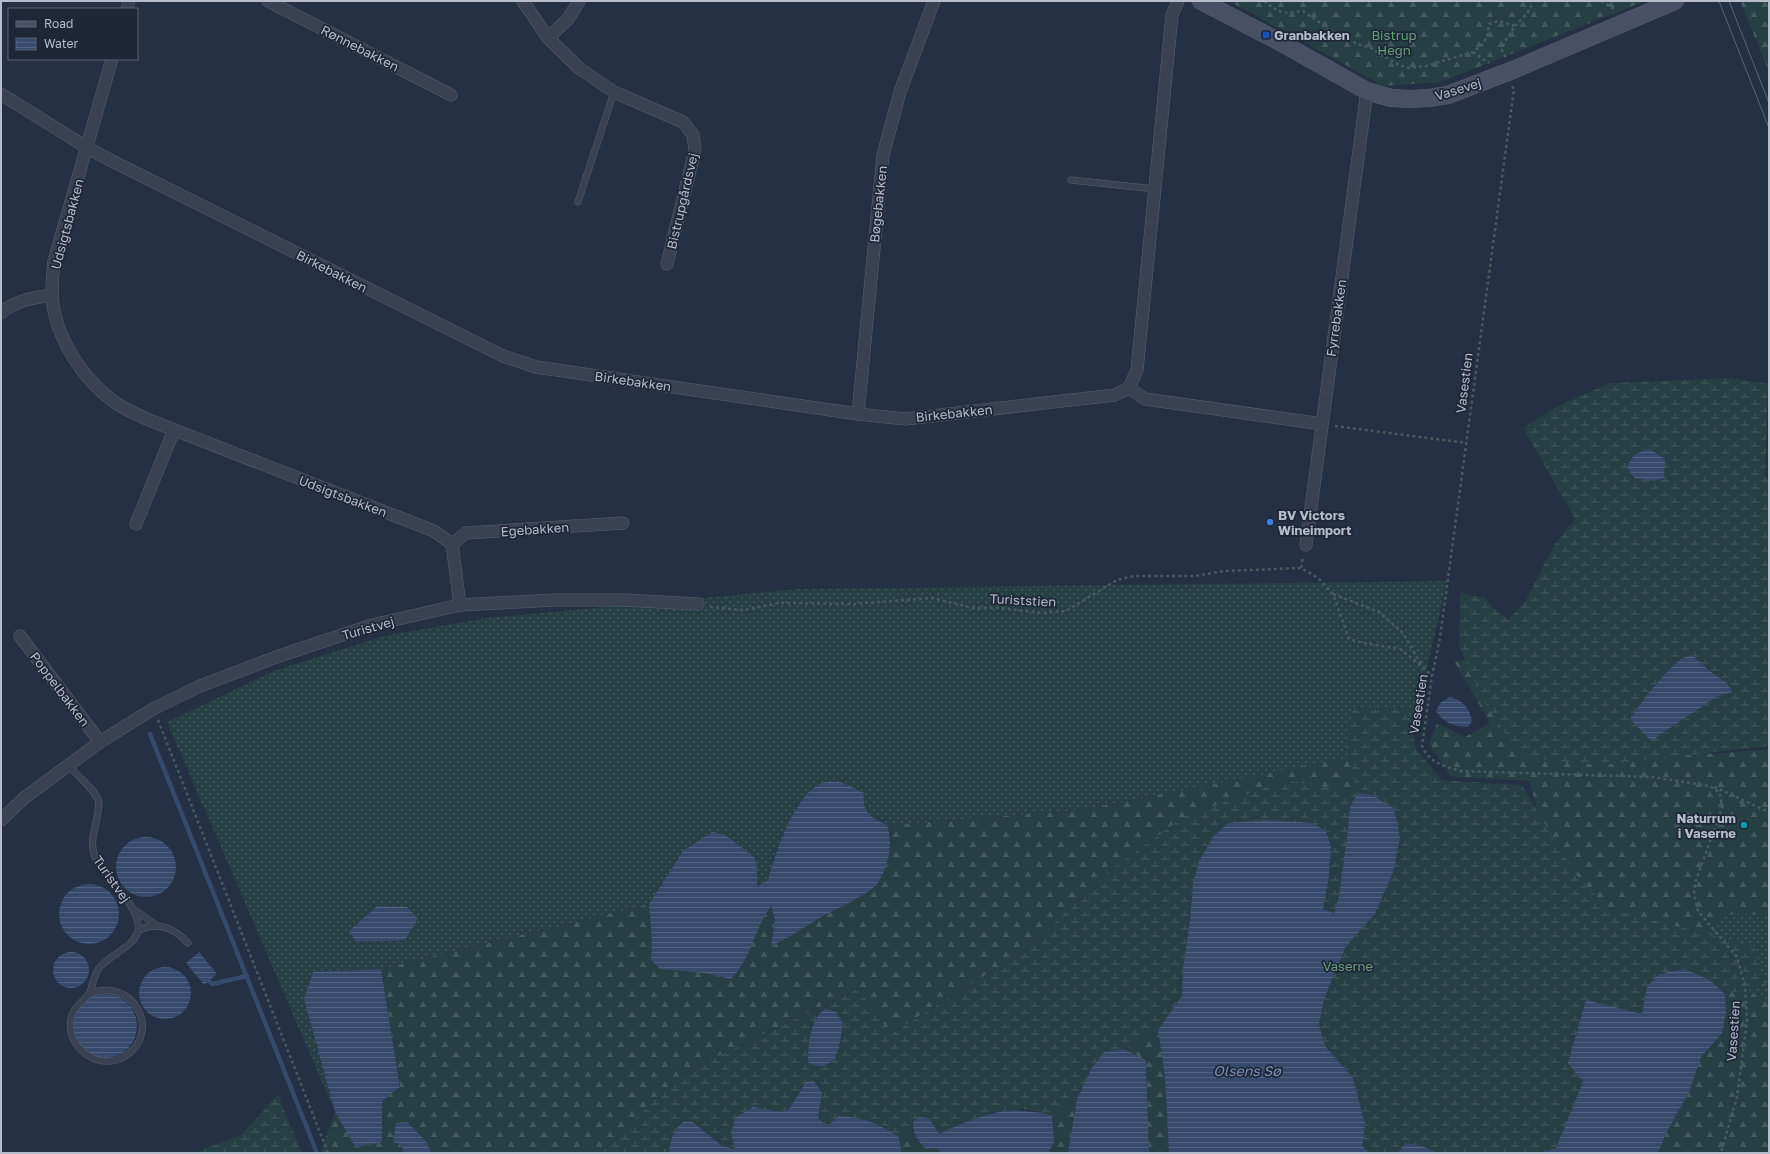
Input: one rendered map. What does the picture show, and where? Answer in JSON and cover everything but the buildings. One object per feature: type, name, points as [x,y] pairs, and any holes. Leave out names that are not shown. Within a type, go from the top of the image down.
[{"type":"street","name":"Rønnebakken","points":[[268,1],[451,95]]},
{"type":"street","name":"Bistrupgårdsvej","points":[[523,1],[548,38],[579,68],[614,92],[683,122],[693,135],[695,150],[667,264]]},
{"type":"street","points":[[548,38],[568,19],[579,1]]},
{"type":"street","name":"Bøgebakken","points":[[858,414],[883,156],[900,92],[934,1]]},
{"type":"street","points":[[1178,1],[1172,16],[1137,370],[1129,388],[1145,399],[1322,424]]},
{"type":"street","name":"Vasevej","points":[[1201,1],[1272,38],[1367,91],[1391,98],[1410,99],[1448,95],[1508,72],[1666,3]]},
{"type":"street","name":"Udsigtsbakken","points":[[112,60],[86,147],[80,175],[54,260],[52,295],[60,330],[74,359],[94,385],[119,406],[174,430],[434,531],[452,544]]},
{"type":"street","name":"Fyrrebakken","points":[[1306,545],[1367,91]]},
{"type":"street","name":"Birkebakken","points":[[1,94],[86,147],[503,356],[536,367],[858,414],[905,418],[1115,395],[1129,388]]},
{"type":"street","points":[[1,313],[7,307],[21,301],[52,295]]},
{"type":"street","points":[[136,524],[174,430]]},
{"type":"street","name":"Egebakken","points":[[452,544],[466,533],[623,523]]},
{"type":"street","points":[[452,544],[460,604]]},
{"type":"street","name":"Turistvej","points":[[1,820],[24,798],[100,742],[153,709],[200,686],[279,656],[372,625],[460,604],[555,600],[630,600],[698,604]]},
{"type":"street","name":"Poppelbakken","points":[[20,636],[100,742]]},
{"type":"lane","points":[[578,202],[614,92]]},
{"type":"lane","points":[[1071,180],[1155,189]]},
{"type":"lane","name":"Turistvej","points":[[69,766],[93,792],[99,803],[92,847],[96,859],[132,908],[139,930]]},
{"type":"lane","name":"Turistvej","points":[[132,908],[156,925],[169,928],[179,933],[188,943]]},
{"type":"lane","points":[[89,994],[99,990],[113,990],[126,995],[136,1005],[142,1018],[142,1032],[137,1045],[127,1055],[114,1061],[100,1061],[87,1055],[77,1046],[71,1033],[71,1019],[76,1006],[89,994],[99,968],[134,939],[139,930],[146,926],[156,925]]},
{"type":"path","points":[[1264,1],[1277,11],[1286,14],[1303,11],[1322,24],[1329,31],[1342,35],[1357,44],[1371,48],[1397,64],[1409,68],[1426,66],[1473,52],[1482,45],[1487,36],[1489,24],[1499,21],[1515,26],[1533,5],[1532,1]]},
{"type":"path","points":[[1601,1],[1617,10]]},
{"type":"path","name":"Vasestien","points":[[1515,26],[1504,43],[1502,50],[1514,89],[1478,343],[1467,443],[1440,638],[1432,676],[1422,746],[1426,755],[1432,762],[1460,771],[1652,777],[1710,786],[1720,794],[1722,808],[1695,883],[1694,895],[1698,911],[1737,956],[1745,986],[1747,1020],[1737,1097],[1721,1153]]},
{"type":"path","points":[[1322,424],[1467,443]]},
{"type":"path","name":"Turiststien","points":[[698,604],[716,609],[743,610],[780,603],[852,604],[933,598],[973,608],[1001,608],[1042,613],[1066,611],[1117,580],[1134,576],[1194,576],[1224,571],[1269,568],[1301,568],[1318,578],[1333,594],[1349,639],[1363,644],[1400,649],[1432,676]]},
{"type":"path","points":[[1333,594],[1379,612],[1403,633],[1422,666]]},
{"type":"path","points":[[153,709],[248,954],[328,1153]]},
{"type":"path","points":[[1710,786],[1741,798],[1769,812]]},
{"type":"path","points":[[1741,798],[1741,804]]},
{"type":"green space","name":"Bistrup Hegn","points":[[1229,1],[1645,1],[1441,82],[1384,86]]},
{"type":"green space","points":[[1740,1],[1769,1],[1769,72]]},
{"type":"green space","points":[[1730,378],[1768,384],[1765,475],[1769,481],[1769,746],[1602,765],[1523,758],[1488,709],[1459,646],[1460,593],[1484,598],[1508,620],[1525,602],[1554,545],[1575,519],[1523,428],[1558,406],[1610,383]],"holes":[[[1692,655],[1733,692],[1718,696],[1661,735],[1630,719],[1646,696],[1668,670],[1681,659]]]},
{"type":"green space","points":[[1447,581],[1409,745],[1352,757],[1508,839],[1769,785],[1769,1012],[1725,1153],[1166,1153],[1156,795],[1081,810],[887,825],[869,816],[863,804],[798,804],[775,853],[768,880],[757,886],[757,865],[683,851],[649,904],[381,969],[313,972],[304,999],[335,1112],[167,722],[274,671],[384,636],[486,618],[799,589]]},
{"type":"green space","name":"Vaserne","points":[[1517,653],[1650,748],[1714,754],[1769,749],[1769,915],[1728,914],[1684,952],[1727,986],[1769,999],[1769,1153],[1658,1153],[1666,1133],[1689,1092],[1701,1056],[1722,1033],[1540,1153],[1438,1153],[1405,1144],[1398,1153],[1370,1153],[1185,816],[1109,871],[1024,951],[890,1034],[857,989],[683,1073],[599,1153],[431,1153],[426,1141],[393,1141],[400,1144],[403,1149],[402,1153],[320,1153],[335,1112],[356,1147],[382,1142],[382,1101],[400,1087],[381,969],[649,904],[652,940],[651,960],[660,969],[704,973],[731,979],[743,963],[760,924],[771,905],[775,920],[771,946],[856,899],[876,884],[887,860],[891,835],[887,825],[1081,810],[1409,745],[1446,845],[1560,884],[1529,781],[1452,777],[1429,745],[1437,723],[1465,737],[1490,723],[1454,661]]},
{"type":"green space","points":[[1352,709],[1408,709],[1416,749],[1442,780],[1522,785],[1573,871],[1609,909],[1754,946],[1766,986],[1725,994],[1710,980],[1643,1015],[1577,1036],[1568,1063],[1583,1082],[1556,1148],[1540,1153],[1438,1153],[1422,1146],[1405,1144],[1398,1153],[1370,1153],[1362,1146],[1365,1125],[1353,1078],[1325,1046],[1319,1024],[1324,999],[1346,946],[1375,914],[1350,806],[1343,874],[1334,913],[1323,909],[1329,876],[1331,846],[1326,831],[1312,823],[1228,823],[1214,836],[1199,861],[1193,884],[1190,921],[1183,968],[1182,996],[1158,1030],[1124,1049],[1104,1052],[1091,1069],[1077,1099],[1052,1116],[1037,1111],[1008,1110],[980,1117],[939,1134],[929,1118],[913,1122],[912,1130],[898,1136],[879,1125],[827,1126],[818,1118],[821,1093],[798,1093],[789,1109],[731,1133],[735,1149],[722,1146],[693,1122],[685,1121],[673,1136],[669,1153],[599,1153],[683,1073],[858,989],[891,1034],[1024,951],[1109,871],[1185,816],[1286,780],[1358,793],[1346,748]]},
{"type":"green space","points":[[1158,1030],[1165,1077],[1169,1153],[1149,1153],[1146,1060],[1124,1049]]},
{"type":"green space","points":[[278,1095],[302,1153],[193,1153],[241,1135]]},
{"type":"green space","points":[[1077,1099],[1068,1153],[1048,1153],[1054,1142],[1052,1116]]},
{"type":"green space","points":[[912,1130],[918,1141],[936,1148],[943,1153],[902,1153],[898,1136]]},
{"type":"water","points":[[1650,449],[1665,459],[1664,478],[1654,481],[1634,478],[1627,467],[1629,462],[1636,454]]},
{"type":"water","points":[[1692,655],[1711,672],[1727,683],[1733,692],[1718,696],[1651,741],[1630,719],[1646,696],[1668,670],[1681,659]]},
{"type":"water","points":[[1450,697],[1459,700],[1468,709],[1472,721],[1468,727],[1450,724],[1442,719],[1436,711],[1441,702]]},
{"type":"water","points":[[841,782],[864,793],[864,805],[868,814],[887,825],[890,840],[889,855],[881,878],[873,888],[851,902],[771,946],[775,920],[771,906],[760,924],[748,954],[738,971],[731,979],[704,973],[660,969],[651,960],[652,940],[649,904],[683,851],[712,832],[724,834],[755,858],[757,865],[757,886],[768,880],[775,855],[787,826],[802,800],[811,790],[822,783]]},
{"type":"water","name":"Olsens Sø","points":[[1358,793],[1372,795],[1393,808],[1400,838],[1393,872],[1375,914],[1346,946],[1324,999],[1319,1024],[1325,1046],[1353,1078],[1365,1125],[1362,1146],[1370,1153],[1169,1153],[1165,1077],[1158,1030],[1182,996],[1183,968],[1190,921],[1193,884],[1199,861],[1214,836],[1228,823],[1266,820],[1312,823],[1326,831],[1331,846],[1329,876],[1323,909],[1334,913],[1339,896],[1350,806]]},
{"type":"water","points":[[140,837],[152,837],[163,842],[171,850],[176,861],[174,879],[163,892],[152,897],[140,897],[129,892],[121,884],[116,873],[116,861],[121,850],[129,842]]},
{"type":"water","points":[[89,884],[106,889],[114,897],[119,914],[114,931],[106,939],[89,944],[72,939],[64,931],[59,914],[64,897],[72,889]]},
{"type":"water","points":[[377,906],[407,907],[418,919],[405,940],[356,942],[349,931]]},
{"type":"water","points":[[71,952],[84,957],[89,970],[84,983],[71,988],[58,983],[53,970],[58,957]]},
{"type":"water","points":[[199,952],[217,974],[204,985],[186,963]]},
{"type":"water","points":[[160,967],[170,967],[179,971],[187,979],[191,988],[191,998],[187,1007],[179,1015],[170,1019],[160,1019],[151,1015],[143,1007],[139,998],[139,988],[143,979],[151,971]]},
{"type":"water","points":[[381,969],[400,1087],[382,1101],[382,1142],[356,1148],[335,1112],[304,999],[313,972]]},
{"type":"water","points":[[1684,969],[1710,980],[1725,994],[1726,1012],[1722,1033],[1701,1057],[1689,1092],[1666,1133],[1658,1153],[1540,1153],[1556,1148],[1583,1082],[1568,1063],[1586,1000],[1642,1014],[1647,987],[1659,974]]},
{"type":"water","points":[[99,994],[111,994],[128,1003],[135,1014],[137,1026],[135,1038],[128,1049],[111,1058],[99,1058],[87,1053],[78,1044],[73,1032],[73,1020],[78,1008],[87,999]]},
{"type":"water","points":[[826,1009],[836,1012],[843,1023],[839,1048],[834,1060],[822,1067],[810,1064],[808,1062],[813,1025],[816,1018]]},
{"type":"water","points":[[1124,1049],[1146,1060],[1149,1153],[1068,1153],[1077,1099],[1091,1069],[1104,1052]]},
{"type":"water","points":[[814,1081],[822,1093],[818,1118],[827,1126],[839,1116],[856,1118],[870,1122],[898,1136],[902,1153],[669,1153],[673,1136],[677,1128],[684,1121],[693,1122],[722,1146],[735,1149],[731,1133],[735,1118],[753,1107],[782,1112],[789,1109],[806,1082]]},
{"type":"water","points":[[1014,1110],[1044,1113],[1052,1116],[1054,1142],[1048,1153],[943,1153],[936,1148],[926,1149],[918,1140],[913,1130],[913,1122],[919,1117],[929,1118],[939,1134],[976,1118]]},
{"type":"water","points":[[407,1122],[426,1141],[431,1153],[402,1153],[403,1149],[400,1144],[393,1142],[396,1123]]},
{"type":"water","points":[[1405,1143],[1422,1146],[1438,1153],[1398,1153]]},
{"type":"waterway","points":[[150,734],[317,1153]]},
{"type":"waterway","points":[[209,981],[212,984],[247,976]]},
{"type":"tram line","points":[[1719,1],[1769,128]]},
{"type":"tram line","points":[[1729,1],[1769,103]]},
{"type":"place","name":"Granbakken","points":[[1266,35]]},
{"type":"place","name":"BV Victors Wineimport","points":[[1270,522]]},
{"type":"place","name":"Naturrum i Vaserne","points":[[1744,825]]}]
